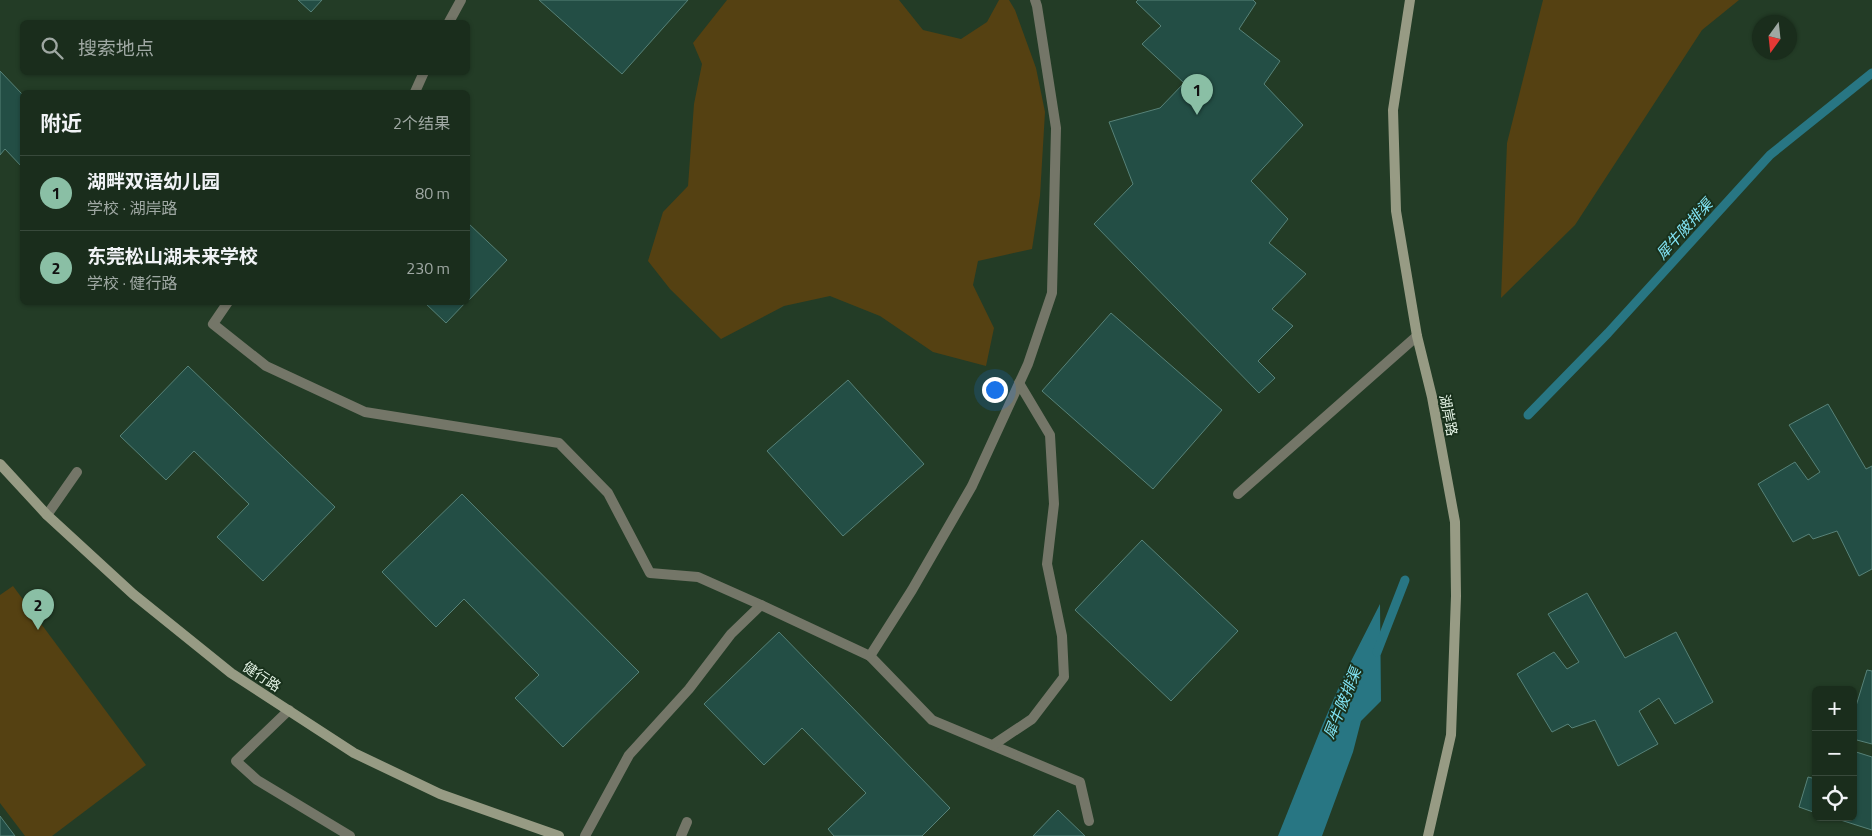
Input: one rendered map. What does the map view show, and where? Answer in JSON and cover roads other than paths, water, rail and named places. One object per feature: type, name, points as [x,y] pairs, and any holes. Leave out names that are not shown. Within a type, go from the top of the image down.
[{"type":"street","points":[[450,20],[461,0]]},
{"type":"street","points":[[870,656],[912,590],[972,486],[1019,383],[1052,292],[1056,128],[1035,0]]},
{"type":"street","name":"湖岸路","points":[[1410,0],[1393,110],[1396,211],[1417,336],[1432,397],[1456,531],[1456,596],[1451,735],[1428,836]]},
{"type":"street","points":[[417,90],[423,75]]},
{"type":"street","points":[[226,305],[213,324],[266,366],[364,412],[559,442],[608,493],[650,573],[698,577],[870,656],[932,720],[1080,782],[1089,821]]},
{"type":"street","points":[[1238,494],[1417,336]]},
{"type":"street","points":[[993,745],[1032,719],[1064,677],[1062,636],[1048,564],[1054,504],[1050,435],[1019,383]]},
{"type":"street","name":"健行路","points":[[0,464],[47,516],[148,606],[232,673],[354,752],[440,794],[559,836]]},
{"type":"street","points":[[47,516],[77,472]]},
{"type":"street","points":[[585,836],[629,755],[689,689],[731,634],[761,605]]},
{"type":"street","points":[[289,710],[236,761],[257,780],[350,836]]},
{"type":"street","points":[[681,836],[687,822]]},
{"type":"water","points":[[1380,604],[1381,701],[1361,721],[1353,752],[1322,836],[1278,836],[1345,673]]},
{"type":"waterway","name":"犀牛陂排渠","points":[[1528,415],[1608,333],[1770,155],[1872,73]]},
{"type":"waterway","name":"犀牛陂排渠","points":[[1377,652],[1405,580]]},
{"type":"place","name":"湖畔双语幼儿园","points":[[1197,115]]},
{"type":"place","name":"东莞松山湖未来学校","points":[[38,630]]}]
